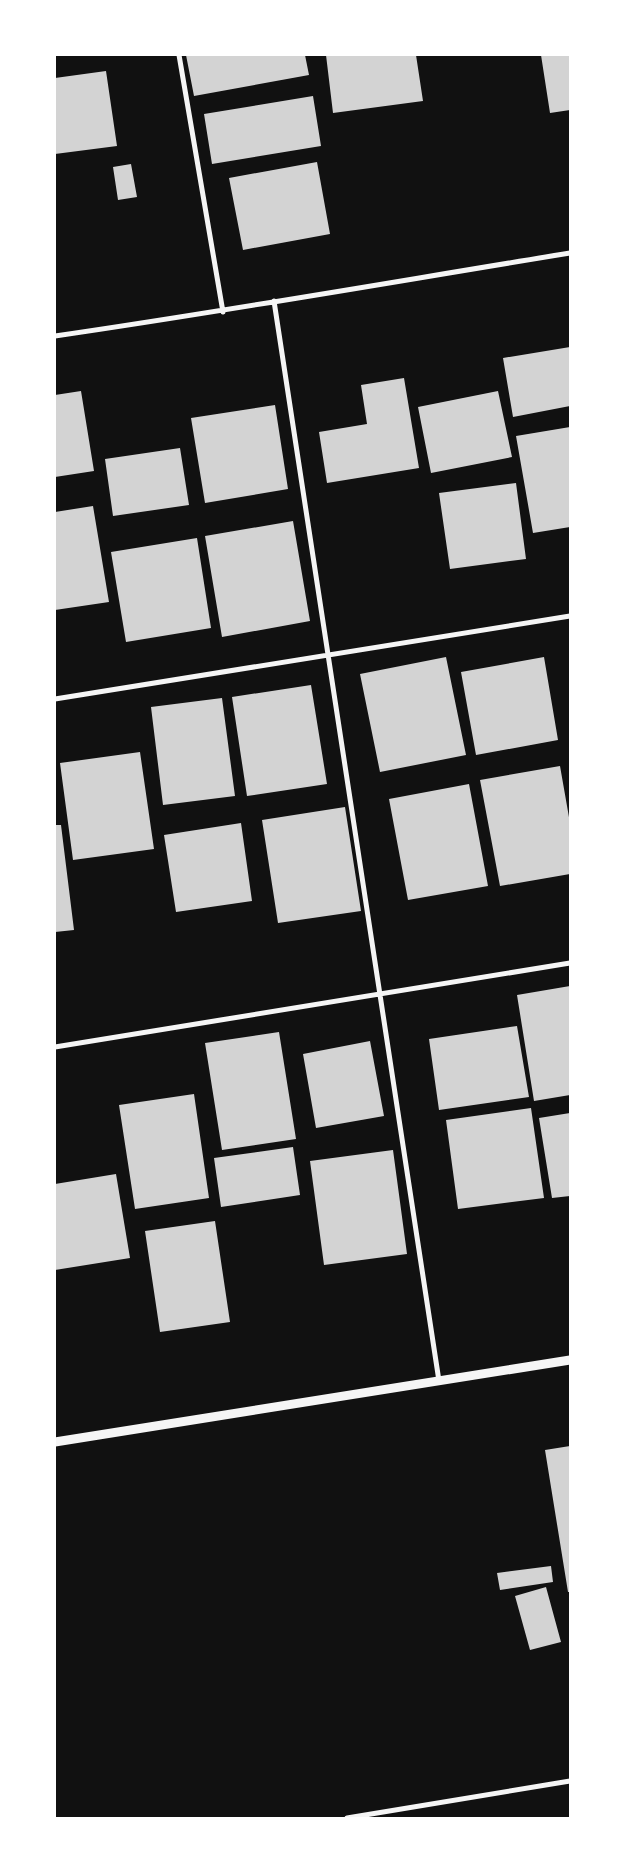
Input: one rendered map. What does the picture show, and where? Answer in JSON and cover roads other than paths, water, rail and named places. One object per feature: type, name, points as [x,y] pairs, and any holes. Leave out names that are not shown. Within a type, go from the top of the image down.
[{"type":"street","points":[[180,55],[223,312]]},
{"type":"street","points":[[55,336],[223,312],[274,301],[570,253]]},
{"type":"street","points":[[274,301],[439,1381]]},
{"type":"street","points":[[55,699],[328,657],[570,616]]},
{"type":"street","points":[[55,1047],[570,963]]},
{"type":"street","points":[[55,1442],[570,1360]]},
{"type":"street","points":[[348,1818],[570,1781]]}]
